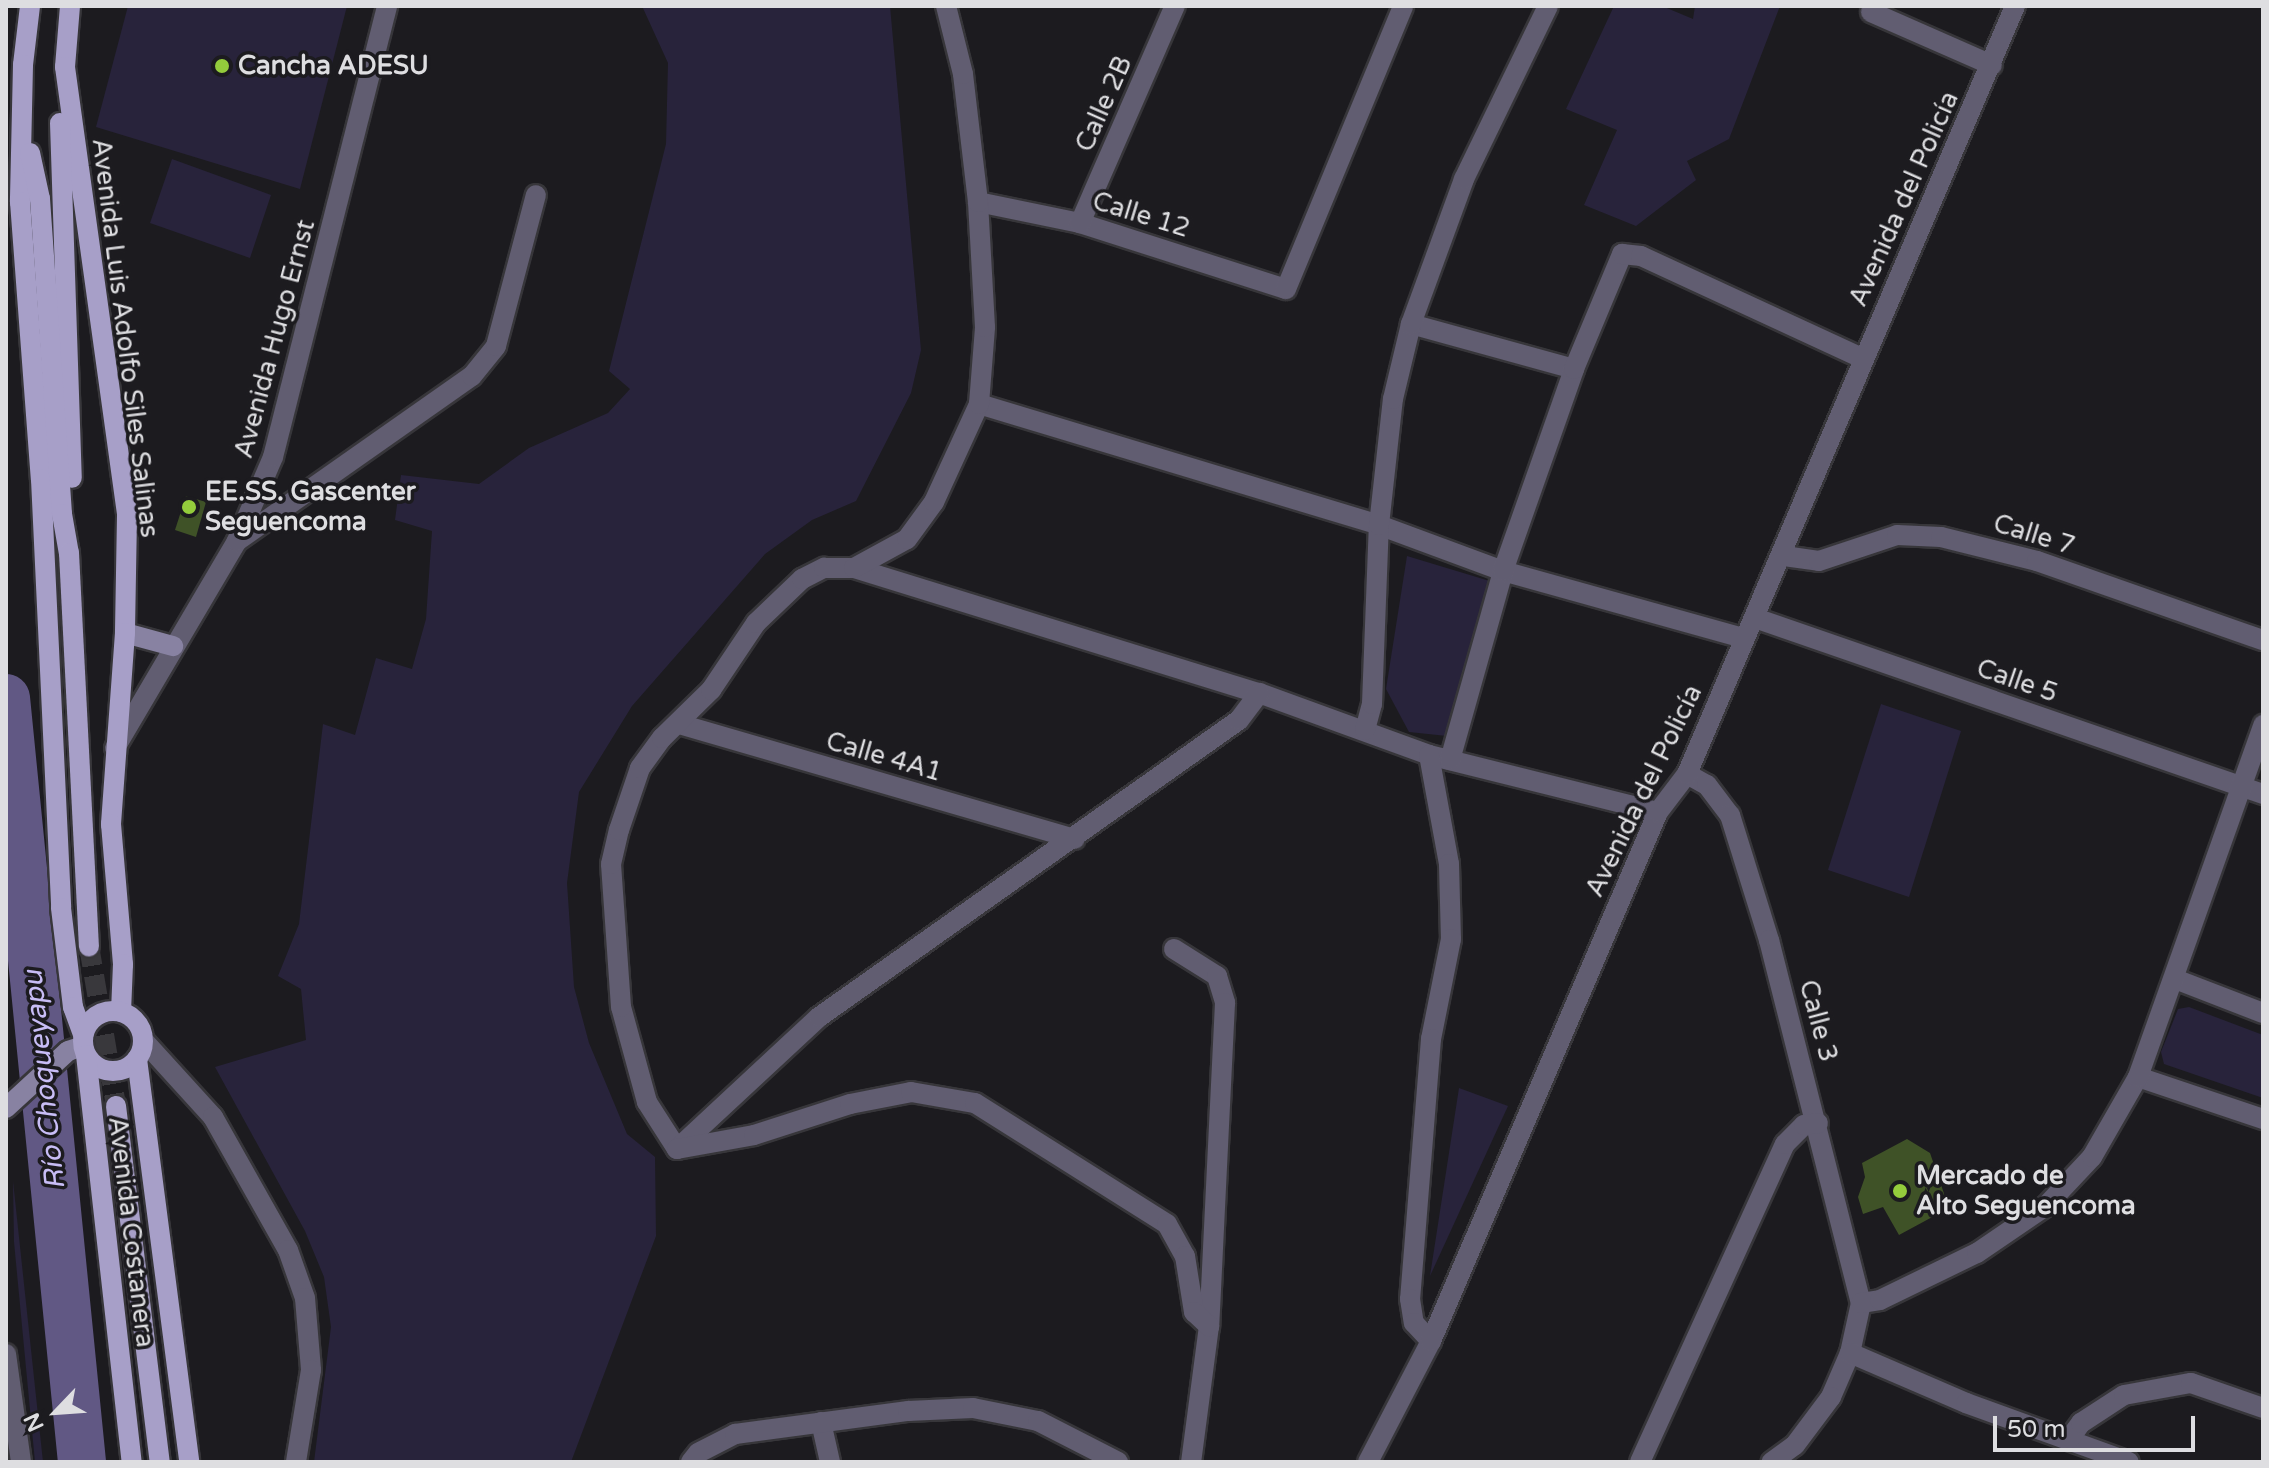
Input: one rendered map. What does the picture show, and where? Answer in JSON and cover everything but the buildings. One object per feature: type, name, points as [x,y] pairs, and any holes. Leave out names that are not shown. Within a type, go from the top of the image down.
[{"type":"main road","points":[[12,1101],[80,1047],[101,1013],[121,1012],[137,1023],[140,1050],[111,1072],[80,1047],[61,908],[41,479],[20,202],[23,65],[30,6]]},
{"type":"main road","name":"Avenida Luis Adolfo Siles Salinas","points":[[70,6],[65,67],[127,516],[125,633],[111,824],[123,964],[121,1012]]},
{"type":"main road","points":[[65,67],[60,129],[72,471],[69,553],[89,946]]},
{"type":"main road","points":[[24,126],[40,199],[62,514],[69,553]]},
{"type":"main road","points":[[125,633],[173,646]]},
{"type":"main road","name":"Avenida Costanera","points":[[80,1047],[132,1462]]},
{"type":"main road","name":"Avenida Costanera","points":[[140,1050],[189,1462]]},
{"type":"main road","points":[[116,1106],[160,1462]]},
{"type":"street","name":"Avenida Hugo Ernst","points":[[115,748],[237,541],[273,457],[387,6]]},
{"type":"street","points":[[854,568],[907,539],[934,502],[979,404],[985,327],[978,202],[963,74],[946,6]]},
{"type":"street","name":"Calle 2B","points":[[1080,223],[1175,6]]},
{"type":"street","name":"Calle 12","points":[[978,202],[1080,223],[1286,289],[1403,6]]},
{"type":"street","points":[[1365,730],[1372,704],[1379,525],[1393,399],[1411,324],[1464,179],[1548,6]]},
{"type":"street","name":"Avenida del Policía","points":[[1368,1462],[1431,1341],[1658,812],[1687,774],[1743,638],[1784,556],[1862,358],[1992,65],[2015,6]]},
{"type":"street","points":[[1871,12],[1992,65]]},
{"type":"street","points":[[237,541],[472,376],[496,346],[536,195]]},
{"type":"street","points":[[1450,760],[1503,571],[1574,369],[1622,254],[1641,256],[1862,358]]},
{"type":"street","points":[[1411,324],[1574,369]]},
{"type":"street","points":[[979,404],[1379,525],[1503,571],[1743,638]]},
{"type":"street","name":"Calle 7","points":[[1784,556],[1819,561],[1897,535],[1941,537],[2037,561],[2263,640]]},
{"type":"street","points":[[677,1149],[647,1102],[621,1007],[611,864],[640,768],[662,738],[711,690],[756,623],[802,579],[824,568],[854,568],[1259,693],[1429,755],[1658,812]]},
{"type":"street","name":"Calle 5","points":[[1755,618],[2253,790]]},
{"type":"street","points":[[677,1149],[819,1017],[1075,839],[1239,720],[1259,693]]},
{"type":"street","name":"Calle 4A1","points":[[679,724],[1075,839]]},
{"type":"street","points":[[1772,1462],[1795,1445],[1831,1397],[1850,1353],[1861,1303],[1880,1300],[1977,1253],[2046,1206],[2092,1157],[2138,1077],[2253,790],[2263,725]]},
{"type":"street","points":[[1429,755],[1449,864],[1451,939],[1431,1039],[1410,1299],[1414,1323],[1431,1341]]},
{"type":"street","name":"Calle 3","points":[[1687,774],[1707,785],[1730,815],[1818,1123],[1861,1303]]},
{"type":"street","points":[[1174,949],[1217,976],[1224,988],[1209,1326],[1191,1462]]},
{"type":"street","points":[[2175,979],[2263,1013]]},
{"type":"street","points":[[140,1050],[213,1117],[292,1262],[305,1298],[311,1370],[296,1462]]},
{"type":"street","points":[[2138,1077],[2263,1119]]},
{"type":"street","points":[[677,1149],[754,1135],[850,1104],[911,1092],[936,1093],[975,1103],[1167,1224],[1185,1256],[1194,1312],[1209,1326]]},
{"type":"street","points":[[1640,1462],[1785,1144],[1804,1125],[1818,1123]]},
{"type":"street","points":[[1850,1353],[1966,1403],[2070,1438],[2129,1462]]},
{"type":"street","points":[[6,1354],[21,1462]]},
{"type":"street","points":[[2070,1438],[2081,1423],[2124,1395],[2191,1383],[2263,1408]]},
{"type":"street","points":[[691,1462],[706,1447],[735,1434],[908,1411],[1009,1413],[1038,1421],[1118,1462]]},
{"type":"street","points":[[821,1422],[830,1462]]},
{"type":"shaded area","name":"Cancha ADESU","points":[[128,6],[347,6],[300,189],[96,127]]},
{"type":"shaded area","points":[[642,6],[890,6],[921,350],[911,393],[856,501],[812,520],[765,554],[632,706],[579,792],[567,883],[574,987],[589,1043],[627,1134],[655,1157],[656,1236],[571,1462],[314,1462],[331,1327],[324,1277],[305,1231],[215,1067],[306,1040],[301,989],[278,976],[299,924],[323,724],[355,735],[376,658],[412,669],[426,619],[432,531],[395,520],[401,475],[479,484],[529,448],[608,413],[630,389],[609,371],[666,144],[668,63]]},
{"type":"shaded area","points":[[1614,6],[1662,6],[1693,19],[1695,6],[1780,6],[1729,139],[1687,161],[1696,180],[1636,226],[1584,205],[1617,130],[1566,109]]},
{"type":"shaded area","points":[[172,159],[271,195],[250,258],[150,223]]},
{"type":"shaded area","points":[[1407,556],[1493,582],[1447,736],[1409,732],[1386,689]]},
{"type":"shaded area","points":[[1881,704],[1961,731],[1909,897],[1828,870]]},
{"type":"shaded area","points":[[2189,1007],[2263,1035],[2263,1098],[2164,1064],[2161,1052],[2178,1009]]},
{"type":"shaded area","points":[[1459,1088],[1508,1106],[1430,1276]]},
{"type":"shaded area","points":[[13,1181],[43,1462],[35,1462],[14,1242]]},
{"type":"waterway","name":"Río Choqueyapu","points":[[6,698],[82,1462]]},
{"type":"tunnel","points":[[89,946],[116,1106]]},
{"type":"place","name":"Cancha ADESU","points":[[222,66]]},
{"type":"place","name":"EE.SS. Gascenter Seguencoma","points":[[189,507]]},
{"type":"place","name":"Mercado de Alto Seguencoma","points":[[1900,1191]]}]
